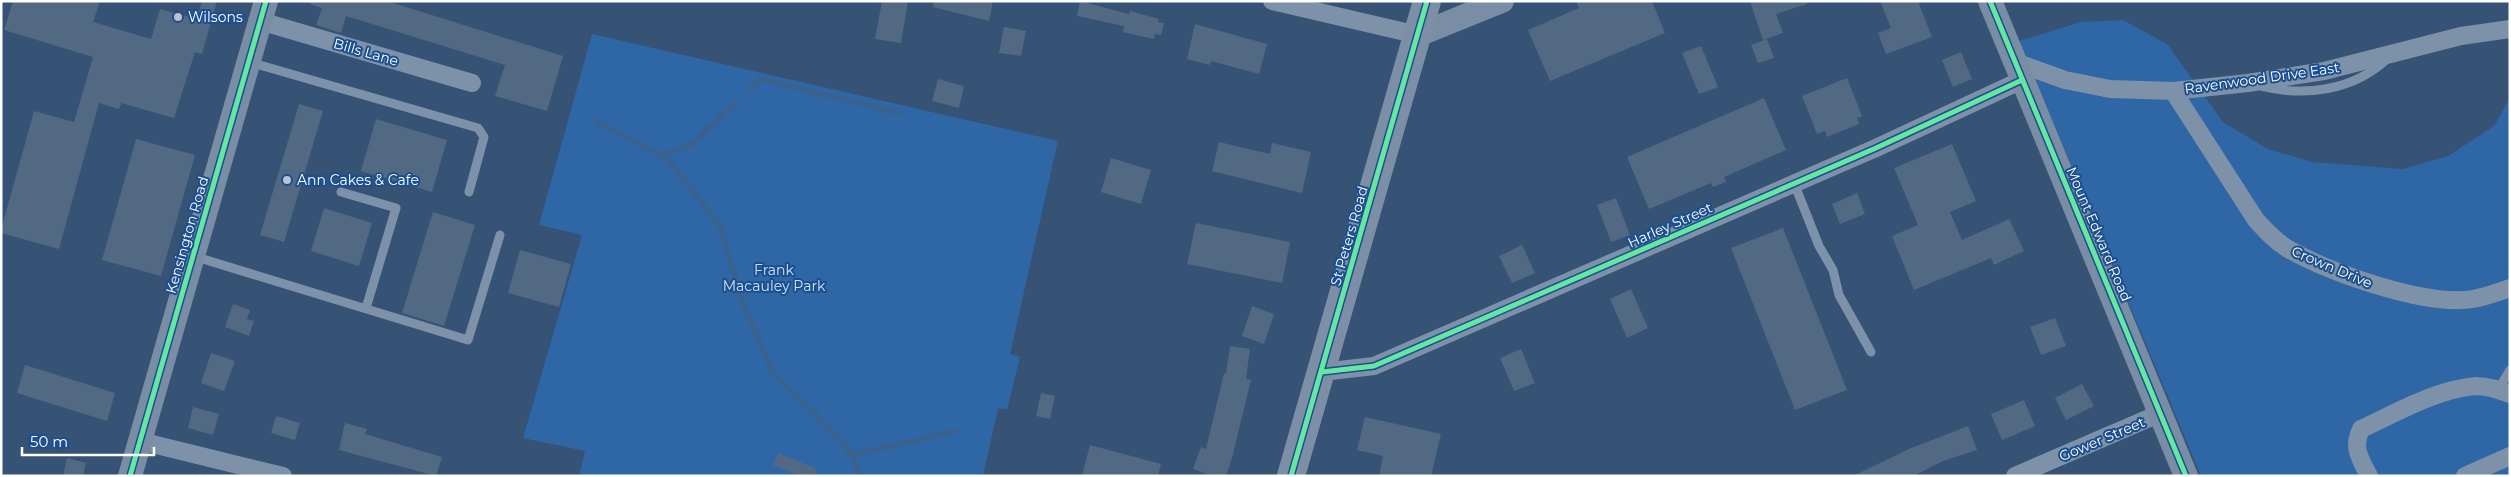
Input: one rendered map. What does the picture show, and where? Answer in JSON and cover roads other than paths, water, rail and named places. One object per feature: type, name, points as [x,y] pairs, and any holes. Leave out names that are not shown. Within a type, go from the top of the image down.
[{"type":"main road","name":"St Peters Road","points":[[1291,476],[1427,1]]},
{"type":"street","points":[[1272,1],[1418,35],[1502,1]]},
{"type":"street","name":"Mount Edward Road","points":[[1990,1],[2186,476]]},
{"type":"street","name":"Kensington Road","points":[[130,476],[263,11]]},
{"type":"street","name":"Bills Lane","points":[[263,11],[472,82]]},
{"type":"street","name":"Ravenwood Drive East","points":[[2018,71],[2110,89],[2173,91],[2248,83],[2324,71],[2461,36],[2510,29]]},
{"type":"street","name":"Harley Street","points":[[1322,372],[1374,366],[1794,183],[2018,71]]},
{"type":"street","name":"Crown Drive","points":[[2173,91],[2256,220],[2267,232],[2290,250],[2375,286],[2437,299],[2472,299],[2510,288]]},
{"type":"street","points":[[2369,476],[2358,453],[2356,440],[2361,429],[2440,394],[2476,386],[2504,392]]},
{"type":"street","name":"Gower Street","points":[[2015,476],[2161,413]]},
{"type":"street","points":[[140,441],[283,476]]},
{"type":"street","points":[[2465,476],[2510,456]]},
{"type":"lane","points":[[248,62],[478,128],[484,137],[470,192]]},
{"type":"lane","points":[[1794,183],[1819,246],[1833,270],[1839,295],[1871,352]]},
{"type":"lane","points":[[341,192],[396,208],[366,308]]},
{"type":"lane","points":[[193,256],[468,340],[500,235]]},
{"type":"lane","points":[[2504,392],[2510,370]]},
{"type":"waterway","points":[[750,89],[760,79],[899,113]]},
{"type":"waterway","points":[[659,155],[689,146],[736,102]]},
{"type":"waterway","points":[[597,122],[668,159],[721,228],[740,296],[773,373],[816,414],[852,455],[956,431]]},
{"type":"waterway","points":[[852,455],[860,476]]},
{"type":"place","name":"Wilsons","points":[[178,17]]},
{"type":"place","name":"Ann Cakes & Cafe","points":[[287,180]]},
{"type":"park label","name":"Frank Macauley Park","points":[[774,278]]}]
